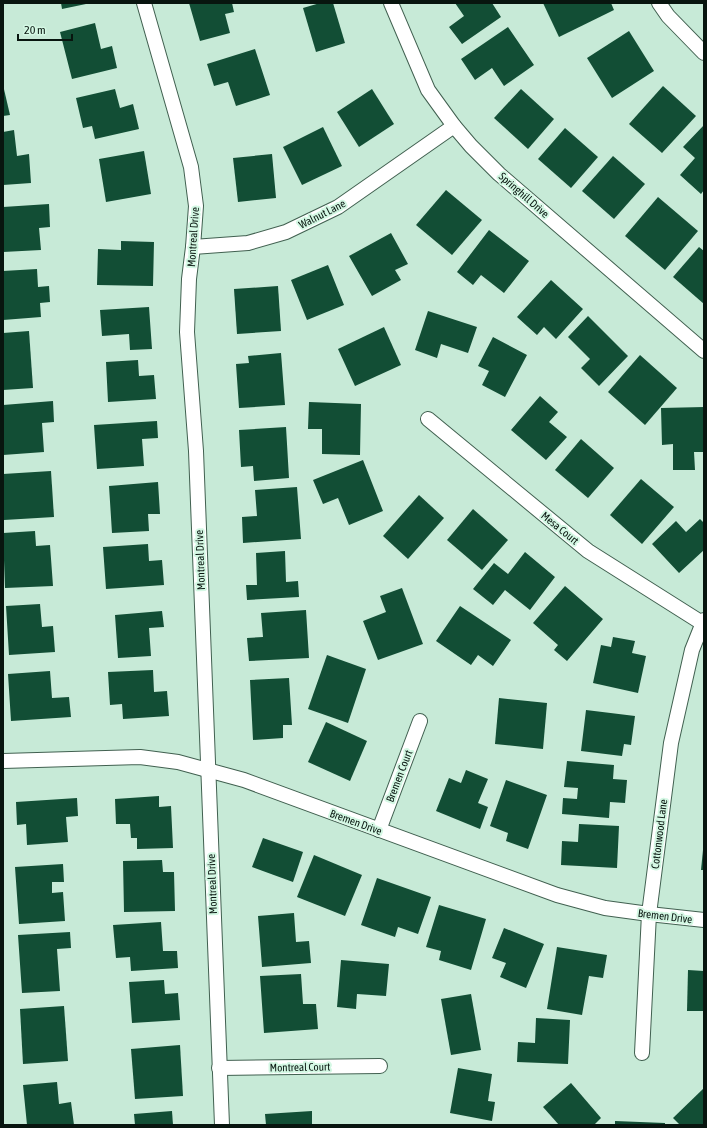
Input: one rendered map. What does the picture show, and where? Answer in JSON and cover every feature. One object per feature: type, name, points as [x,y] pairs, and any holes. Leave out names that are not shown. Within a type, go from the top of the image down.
[{"type":"street","name":"Montreal Drive","points":[[144,3],[191,167],[196,206],[189,279],[187,332],[196,451],[207,770],[222,1125]]},
{"type":"street","name":"Springhill Drive","points":[[391,3],[428,90],[454,126],[471,146],[499,174],[704,350]]},
{"type":"street","points":[[659,3],[668,16],[704,53]]},
{"type":"street","name":"Walnut Lane","points":[[193,247],[248,243],[286,232],[338,208],[454,126]]},
{"type":"street","name":"Mesa Court","points":[[428,419],[588,551],[703,622]]},
{"type":"street","name":"Cottonwood Lane","points":[[642,1053],[648,914],[671,743],[692,650],[703,622]]},
{"type":"street","name":"Bremen Court","points":[[379,830],[420,721]]},
{"type":"street","name":"Bremen Drive","points":[[3,761],[140,757],[178,762],[244,780],[557,895],[606,908],[704,920]]},
{"type":"street","name":"Montreal Court","points":[[219,1068],[380,1066]]},
{"type":"building","points":[[61,3],[86,3],[86,4],[62,9]]},
{"type":"building","points":[[189,3],[232,3],[234,12],[225,14],[230,33],[200,41]]},
{"type":"building","points":[[320,3],[333,3],[345,43],[316,52],[303,8]]},
{"type":"building","points":[[455,3],[492,3],[501,17],[462,44],[449,27],[464,16]]},
{"type":"building","points":[[543,3],[611,3],[614,10],[559,37]]},
{"type":"building","points":[[95,23],[101,49],[112,46],[117,68],[72,79],[60,32]]},
{"type":"building","points":[[508,27],[534,65],[504,86],[492,68],[475,80],[461,59]]},
{"type":"building","points":[[629,31],[654,71],[612,98],[587,58]]},
{"type":"building","points":[[255,49],[270,95],[236,106],[228,82],[214,86],[207,64]]},
{"type":"building","points":[[3,85],[10,115],[3,116]]},
{"type":"building","points":[[663,86],[696,116],[662,153],[629,124]]},
{"type":"building","points":[[115,89],[120,108],[133,104],[139,129],[95,139],[92,126],[83,128],[76,98]]},
{"type":"building","points":[[372,89],[394,124],[359,147],[337,112]]},
{"type":"building","points":[[521,89],[554,119],[528,149],[494,118]]},
{"type":"building","points":[[704,125],[704,190],[701,194],[680,175],[695,158],[683,147]]},
{"type":"building","points":[[323,127],[342,166],[302,185],[283,147]]},
{"type":"building","points":[[565,128],[598,157],[571,188],[538,159]]},
{"type":"building","points":[[14,130],[17,156],[29,154],[31,183],[3,185],[3,132]]},
{"type":"building","points":[[144,151],[151,194],[106,202],[99,159]]},
{"type":"building","points":[[272,154],[276,198],[238,202],[233,158]]},
{"type":"building","points":[[613,156],[645,184],[614,219],[582,191]]},
{"type":"building","points":[[446,190],[482,220],[452,255],[416,225]]},
{"type":"building","points":[[658,197],[698,231],[665,270],[625,236]]},
{"type":"building","points":[[49,204],[50,227],[39,228],[41,250],[3,252],[3,207]]},
{"type":"building","points":[[489,230],[529,261],[504,293],[481,275],[473,285],[457,272]]},
{"type":"building","points":[[391,233],[408,264],[395,270],[401,280],[372,296],[349,256]]},
{"type":"building","points":[[121,241],[154,242],[153,286],[97,285],[98,249],[121,250]]},
{"type":"building","points":[[699,247],[704,251],[704,304],[673,277]]},
{"type":"building","points":[[328,265],[344,305],[307,320],[291,280]]},
{"type":"building","points":[[37,269],[38,287],[49,286],[50,302],[40,303],[41,317],[3,320],[3,271]]},
{"type":"building","points":[[551,280],[583,309],[556,339],[544,327],[537,335],[517,317]]},
{"type":"building","points":[[278,286],[281,331],[237,334],[234,289]]},
{"type":"building","points":[[149,307],[152,349],[130,350],[129,334],[102,336],[100,310]]},
{"type":"building","points":[[428,311],[477,327],[468,353],[441,344],[437,358],[415,350]]},
{"type":"building","points":[[588,316],[628,356],[599,386],[581,368],[590,359],[568,337]]},
{"type":"building","points":[[384,327],[401,365],[355,386],[338,349]]},
{"type":"building","points":[[29,331],[33,388],[3,390],[3,333]]},
{"type":"building","points":[[493,337],[527,355],[505,397],[482,385],[489,371],[478,366]]},
{"type":"building","points":[[281,353],[285,405],[239,408],[236,364],[249,363],[248,356]]},
{"type":"building","points":[[640,355],[677,388],[645,425],[608,392]]},
{"type":"building","points":[[138,360],[139,376],[154,375],[156,399],[108,402],[106,362]]},
{"type":"building","points":[[540,396],[558,412],[549,422],[567,437],[546,460],[511,430]]},
{"type":"building","points":[[53,401],[54,422],[42,423],[44,452],[3,455],[3,405]]},
{"type":"building","points":[[309,402],[361,404],[360,455],[322,454],[322,429],[308,429]]},
{"type":"building","points":[[704,407],[704,452],[694,452],[695,470],[673,470],[673,444],[662,445],[661,408]]},
{"type":"building","points":[[157,421],[158,438],[142,439],[144,466],[97,469],[94,425]]},
{"type":"building","points":[[286,427],[289,478],[254,481],[253,466],[241,467],[239,430]]},
{"type":"building","points":[[581,439],[614,468],[588,498],[555,470]]},
{"type":"building","points":[[363,460],[383,511],[349,525],[338,498],[323,504],[313,480]]},
{"type":"building","points":[[51,471],[54,517],[4,520],[3,474]]},
{"type":"building","points":[[641,479],[674,507],[642,544],[610,515]]},
{"type":"building","points":[[158,482],[160,514],[148,514],[149,531],[112,533],[109,486]]},
{"type":"building","points":[[297,487],[301,539],[243,543],[242,517],[257,516],[255,490]]},
{"type":"building","points":[[419,495],[444,518],[408,559],[383,536]]},
{"type":"building","points":[[473,509],[508,540],[482,570],[447,540]]},
{"type":"building","points":[[700,519],[704,523],[704,550],[679,573],[652,544],[676,521],[686,532]]},
{"type":"building","points":[[35,531],[36,546],[50,545],[53,586],[5,588],[3,533]]},
{"type":"building","points":[[148,544],[149,561],[162,560],[164,585],[106,589],[103,547]]},
{"type":"building","points":[[285,551],[286,582],[298,581],[299,597],[247,600],[246,585],[257,585],[256,553]]},
{"type":"building","points":[[525,552],[555,577],[530,610],[505,590],[493,605],[473,589],[494,563],[508,574]]},
{"type":"building","points":[[565,586],[603,619],[567,661],[554,650],[558,645],[533,623]]},
{"type":"building","points":[[402,588],[423,644],[378,660],[363,621],[386,612],[380,596]]},
{"type":"building","points":[[40,604],[42,627],[53,626],[55,652],[9,655],[6,606]]},
{"type":"building","points":[[460,606],[511,640],[493,666],[478,655],[471,665],[436,641]]},
{"type":"building","points":[[306,610],[309,658],[249,661],[247,638],[263,637],[261,613]]},
{"type":"building","points":[[162,611],[164,627],[149,628],[151,656],[118,658],[115,615]]},
{"type":"building","points":[[613,637],[635,641],[632,653],[646,656],[638,693],[593,683],[601,645],[611,647]]},
{"type":"building","points":[[327,655],[366,669],[348,723],[308,709]]},
{"type":"building","points":[[153,670],[154,692],[167,691],[169,716],[123,719],[122,704],[110,705],[108,672]]},
{"type":"building","points":[[50,671],[52,698],[69,697],[71,717],[11,721],[8,674]]},
{"type":"building","points":[[289,678],[292,725],[283,725],[283,738],[253,740],[250,680]]},
{"type":"building","points":[[499,698],[547,703],[543,749],[495,744]]},
{"type":"building","points":[[586,710],[635,716],[631,745],[624,744],[622,756],[581,751]]},
{"type":"building","points":[[326,722],[367,741],[350,781],[308,762]]},
{"type":"building","points":[[567,761],[614,765],[613,779],[627,780],[625,803],[610,802],[609,818],[562,814],[563,798],[577,799],[578,788],[564,787]]},
{"type":"building","points":[[466,770],[488,779],[478,803],[488,807],[480,829],[436,811],[449,778],[461,783]]},
{"type":"building","points":[[506,780],[547,795],[528,849],[506,841],[508,833],[490,826]]},
{"type":"building","points":[[159,796],[159,807],[171,806],[173,848],[137,849],[137,838],[131,838],[130,824],[116,824],[115,799]]},
{"type":"building","points":[[77,798],[78,816],[66,817],[68,842],[27,845],[26,824],[17,825],[16,802]]},
{"type":"building","points":[[579,824],[619,826],[617,868],[561,865],[562,841],[578,842]]},
{"type":"building","points":[[263,838],[303,852],[293,882],[252,867]]},
{"type":"building","points":[[703,850],[704,870],[701,870]]},
{"type":"building","points":[[314,855],[362,875],[345,916],[297,897]]},
{"type":"building","points":[[162,860],[163,872],[174,872],[175,911],[124,912],[123,861]]},
{"type":"building","points":[[63,864],[64,882],[52,882],[52,893],[63,892],[65,921],[19,924],[15,867]]},
{"type":"building","points":[[377,878],[431,897],[418,934],[398,927],[395,937],[361,925]]},
{"type":"building","points":[[439,905],[486,919],[471,970],[439,960],[441,951],[426,947]]},
{"type":"building","points":[[294,913],[296,942],[309,941],[311,963],[262,967],[258,916]]},
{"type":"building","points":[[161,922],[163,951],[177,951],[178,968],[131,971],[130,957],[116,958],[113,925]]},
{"type":"building","points":[[504,928],[544,944],[526,988],[500,977],[506,963],[492,958]]},
{"type":"building","points":[[70,932],[71,948],[57,949],[60,991],[22,993],[18,935]]},
{"type":"building","points":[[557,947],[607,955],[603,978],[589,976],[582,1015],[547,1009]]},
{"type":"building","points":[[341,960],[389,964],[386,996],[357,994],[356,1009],[337,1007]]},
{"type":"building","points":[[688,970],[704,971],[704,1011],[687,1011]]},
{"type":"building","points":[[301,974],[303,1004],[316,1004],[318,1029],[264,1033],[260,976]]},
{"type":"building","points":[[164,980],[165,994],[178,993],[180,1020],[132,1023],[129,982]]},
{"type":"building","points":[[471,994],[481,1050],[451,1055],[441,999]]},
{"type":"building","points":[[64,1006],[68,1061],[23,1064],[20,1009]]},
{"type":"building","points":[[536,1018],[570,1020],[568,1064],[517,1062],[518,1042],[535,1043]]},
{"type":"building","points":[[180,1045],[183,1096],[135,1099],[131,1049]]},
{"type":"building","points":[[458,1068],[492,1074],[488,1101],[495,1102],[492,1121],[450,1113]]},
{"type":"building","points":[[57,1082],[59,1104],[71,1102],[74,1125],[27,1125],[23,1085]]},
{"type":"building","points":[[571,1083],[601,1118],[594,1125],[559,1125],[543,1107]]},
{"type":"building","points":[[704,1088],[704,1125],[680,1125],[673,1118]]},
{"type":"building","points":[[172,1111],[173,1125],[135,1125],[134,1114]]},
{"type":"building","points":[[312,1111],[312,1125],[266,1125],[265,1114]]},
{"type":"building","points":[[615,1121],[665,1123],[665,1125],[615,1125]]}]
